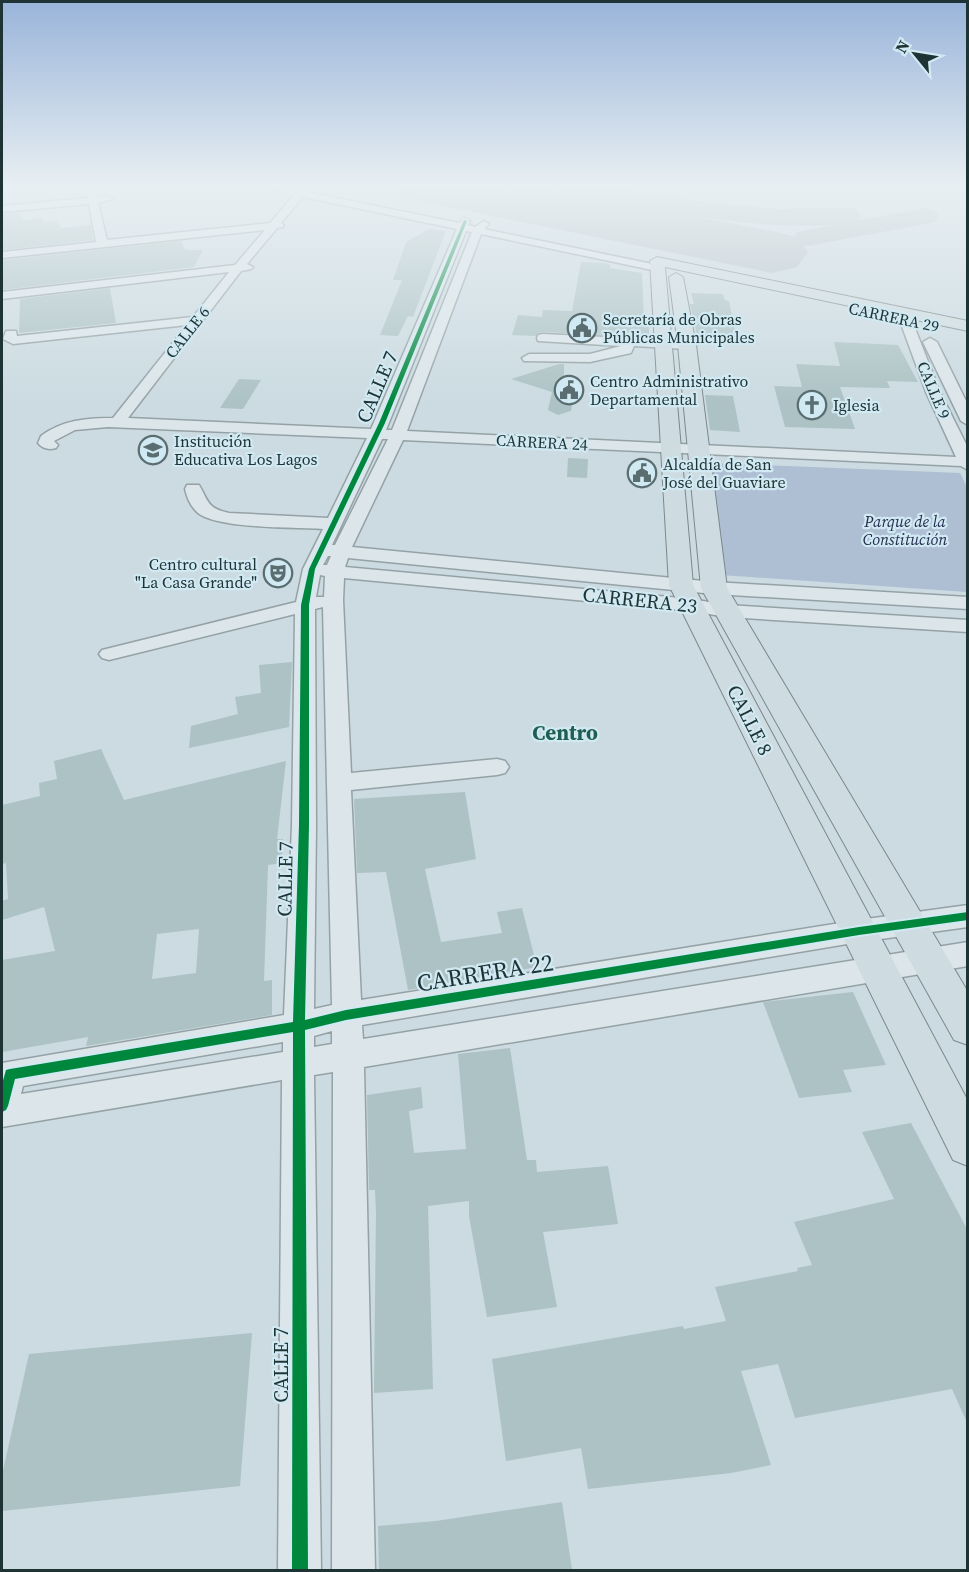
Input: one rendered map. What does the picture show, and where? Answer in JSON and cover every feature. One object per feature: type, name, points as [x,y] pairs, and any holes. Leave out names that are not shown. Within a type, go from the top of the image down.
[{"type":"main road","name":"CARRERA 29","points":[[666,266],[913,318],[968,333]]},
{"type":"main road","name":"CALLE 8","points":[[666,266],[684,442],[686,595],[968,1144]]},
{"type":"main road","name":"CARRERA 29","points":[[913,318],[968,326]]},
{"type":"main road","name":"CALLE 8","points":[[684,442],[721,599],[968,1028]]},
{"type":"street","name":"CALLE 6","points":[[120,418],[246,257]]},
{"type":"street","name":"CALLE 7","points":[[300,1570],[298,1065],[304,825],[305,605],[389,428],[459,257]]},
{"type":"street","name":"CARRERA 29","points":[[625,257],[666,266]]},
{"type":"street","points":[[2,295],[260,266],[245,284]]},
{"type":"street","name":"CALLE 9","points":[[913,318],[968,421]]},
{"type":"street","name":"CALLE 9","points":[[913,318],[933,392],[966,457]]},
{"type":"street","points":[[10,334],[9,339],[13,340],[196,320]]},
{"type":"street","points":[[543,338],[675,345]]},
{"type":"street","points":[[529,358],[602,357],[626,350],[629,342]]},
{"type":"street","points":[[933,392],[952,392]]},
{"type":"street","name":"CARRERA 24","points":[[93,422],[62,446],[46,442],[46,439],[57,432],[76,425],[93,422],[120,418],[389,428],[966,457]]},
{"type":"street","name":"CALLE 7","points":[[354,1570],[348,1054],[333,600],[327,560],[335,524],[389,428]]},
{"type":"street","points":[[193,489],[197,502],[202,508],[217,516],[335,524]]},
{"type":"street","name":"CARRERA 23","points":[[327,560],[686,595],[968,626]]},
{"type":"street","name":"CARRERA 23","points":[[686,595],[721,599],[968,603]]},
{"type":"street","points":[[109,654],[333,600]]},
{"type":"street","points":[[338,783],[497,767]]},
{"type":"street","points":[[304,825],[339,822]]},
{"type":"street","name":"CARRERA 22","points":[[2,1106],[10,1074],[300,1026],[346,1015],[858,931],[908,926],[968,916]]},
{"type":"street","points":[[2,1112],[968,954]]},
{"type":"green space","name":"Parque de la Constitución","points":[[711,463],[960,473],[967,487],[967,592],[721,575]]},
{"type":"building","points":[[27,257],[199,257],[194,267],[2,290],[2,260]]},
{"type":"building","points":[[401,257],[436,257],[413,317],[408,316],[398,336],[380,335],[402,280],[393,280]]},
{"type":"building","points":[[581,262],[605,263],[610,265],[610,268],[642,273],[644,320],[649,321],[649,337],[543,332],[535,336],[512,335],[518,315],[542,317],[543,310],[572,311]]},
{"type":"building","points":[[110,288],[116,323],[19,333],[20,299]]},
{"type":"building","points":[[691,293],[723,294],[725,300],[729,301],[737,340],[698,340],[690,304],[694,304]]},
{"type":"building","points":[[834,342],[898,345],[918,382],[887,381],[890,388],[840,387],[855,429],[785,427],[774,386],[802,387],[796,364],[840,366]]},
{"type":"building","name":"Centro Administrativo Departamental","points":[[564,364],[564,384],[576,381],[571,411],[558,415],[548,410],[552,392],[511,379]]},
{"type":"building","points":[[239,379],[261,380],[243,409],[220,408]]},
{"type":"building","points":[[705,395],[733,396],[740,432],[710,430]]},
{"type":"building","points":[[568,458],[588,459],[587,478],[567,477]]},
{"type":"building","points":[[631,461],[652,462],[652,483],[631,482]]},
{"type":"building","points":[[292,662],[289,727],[189,748],[191,726],[238,714],[235,697],[261,693],[259,665]]},
{"type":"building","points":[[101,749],[124,800],[286,761],[277,839],[283,839],[282,863],[268,865],[264,981],[272,980],[272,1015],[86,1046],[88,1037],[2,1052],[2,960],[55,951],[44,907],[2,920],[2,901],[8,899],[6,863],[2,864],[2,805],[40,796],[39,783],[57,779],[54,761]],"holes":[[[199,929],[196,973],[152,979],[157,934]]]},
{"type":"building","points":[[465,792],[476,859],[425,869],[441,942],[502,933],[497,912],[522,908],[537,967],[408,990],[386,872],[357,873],[354,799]]},
{"type":"building","points":[[853,992],[886,1065],[843,1070],[852,1092],[799,1098],[763,1002]]},
{"type":"building","points":[[510,1048],[527,1160],[536,1160],[537,1172],[608,1166],[618,1224],[543,1232],[557,1307],[487,1317],[469,1216],[469,1201],[428,1206],[433,1389],[374,1393],[376,1212],[375,1190],[369,1190],[367,1095],[421,1087],[423,1108],[409,1111],[414,1153],[466,1149],[458,1054]]},
{"type":"building","points":[[911,1123],[968,1231],[968,1425],[952,1389],[795,1418],[778,1364],[741,1371],[771,1465],[731,1473],[588,1489],[581,1448],[506,1461],[492,1359],[683,1326],[684,1329],[726,1321],[715,1287],[798,1271],[797,1268],[812,1265],[794,1222],[894,1199],[862,1132]]},
{"type":"building","points":[[252,1333],[240,1486],[2,1511],[2,1475],[29,1354]]},
{"type":"building","points":[[562,1502],[572,1570],[379,1570],[378,1526],[436,1521]]},
{"type":"cycle path","points":[[300,1570],[298,1065],[304,825],[305,605],[312,569],[382,423],[450,257]]},
{"type":"cycle path","points":[[2,1106],[10,1074],[300,1026],[346,1015],[859,931],[968,916]]},
{"type":"place","name":"Secretaría de Obras Públicas Municipales","points":[[582,328]]},
{"type":"place","name":"Centro Administrativo Departamental","points":[[569,390]]},
{"type":"place","name":"Iglesia","points":[[812,405]]},
{"type":"place","name":"Institución Educativa Los Lagos","points":[[153,450]]},
{"type":"place","name":"Alcaldía de San José del Guaviare","points":[[642,473]]},
{"type":"place","name":"Centro cultural \"La Casa Grande\"","points":[[278,573]]},
{"type":"district","name":"Centro","points":[[565,733]]}]
